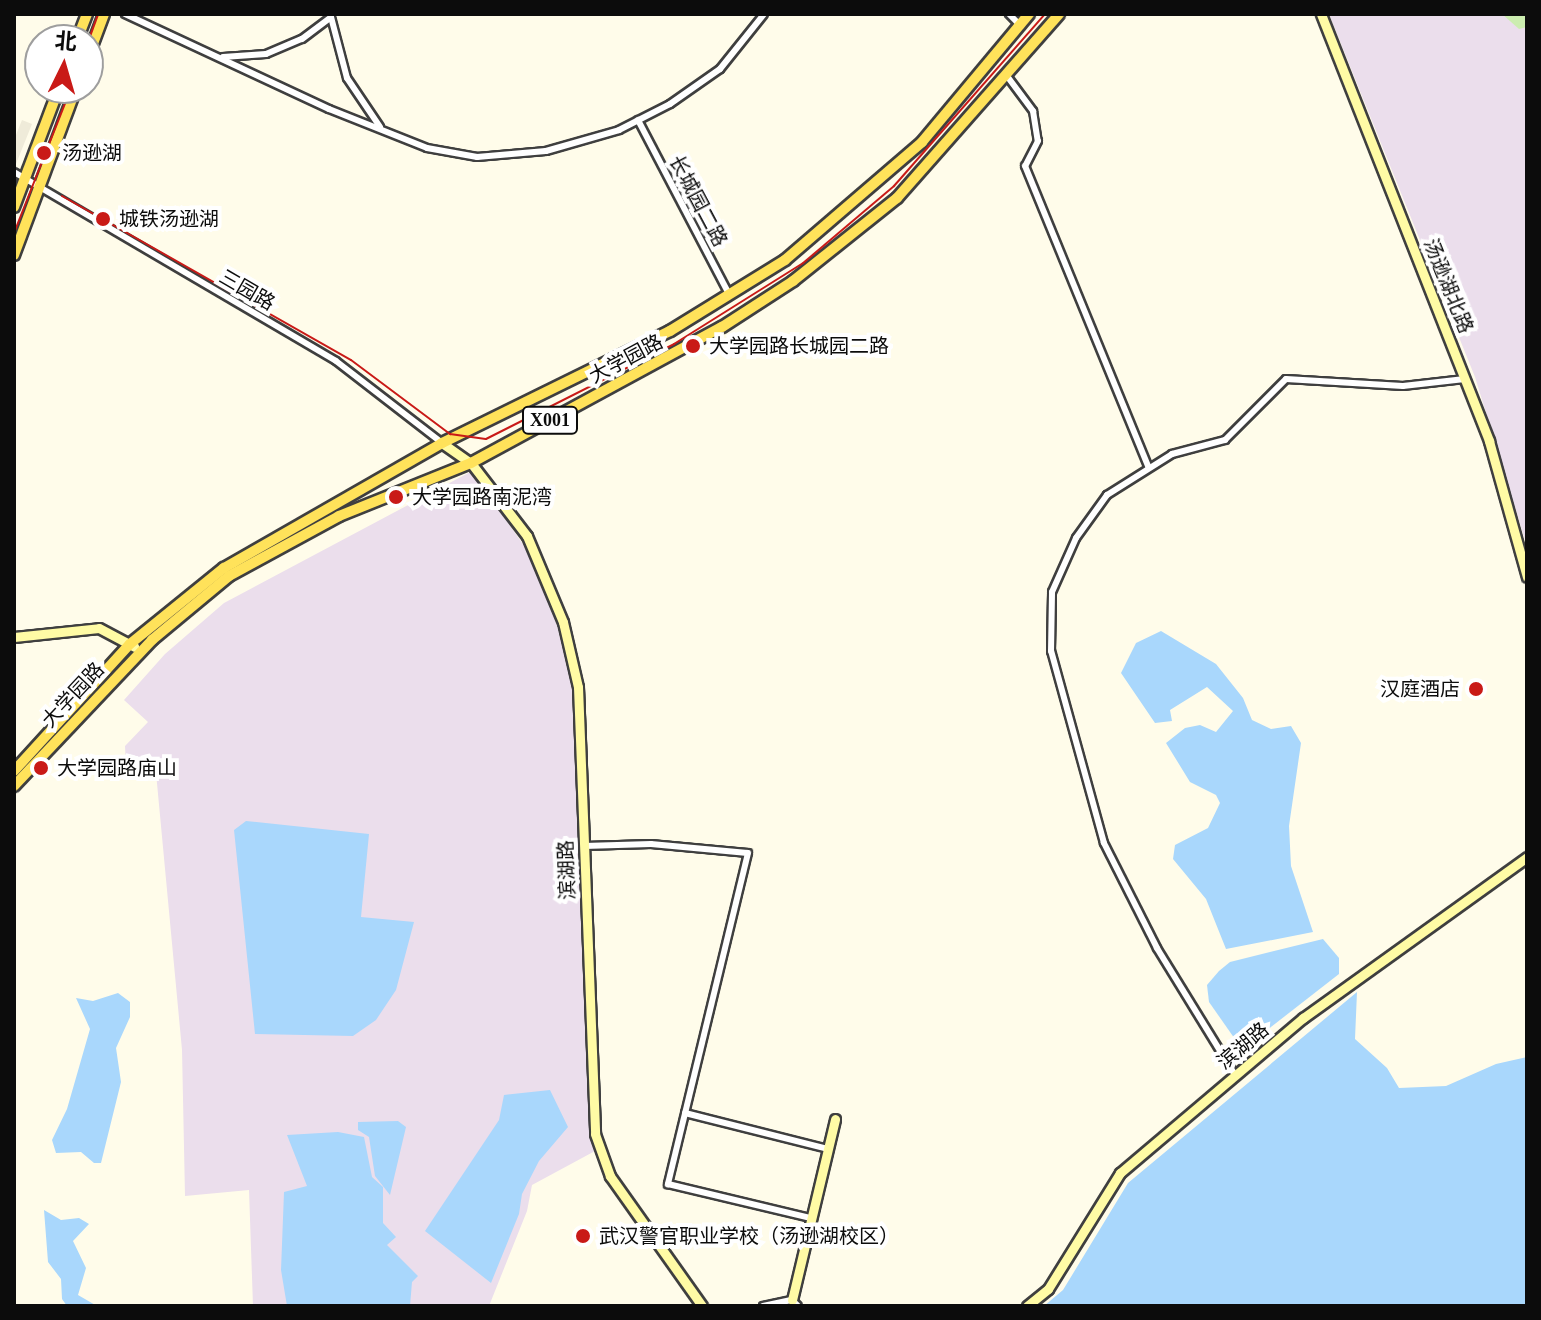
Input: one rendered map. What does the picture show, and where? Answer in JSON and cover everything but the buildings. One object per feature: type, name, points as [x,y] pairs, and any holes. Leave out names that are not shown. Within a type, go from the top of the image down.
[{"type":"main road","name":"大学园路","points":[[14,786],[139,652],[229,576],[339,516],[471,463],[722,327],[793,281],[897,198],[1059,14]]},
{"type":"main road","name":"大学园路","points":[[14,771],[130,644],[224,568],[442,443],[618,359],[730,297],[883,180],[1025,18]]},
{"type":"main road","points":[[14,207],[53,104]]},
{"type":"main road","points":[[14,255],[70,104]]},
{"type":"street","points":[[125,14],[427,148],[477,157],[546,151],[638,120],[720,69],[764,14]]},
{"type":"street","points":[[1009,14],[1025,18]]},
{"type":"street","name":"汤逊湖北路","points":[[1321,14],[1497,465],[1527,577]]},
{"type":"street","points":[[219,58],[266,54],[302,39],[331,16],[347,78],[364,110],[383,130]]},
{"type":"street","points":[[1007,76],[1033,111],[1038,141],[1025,166],[1149,468]]},
{"type":"street","name":"长城园二路","points":[[638,120],[730,297]]},
{"type":"street","name":"三园路","points":[[14,172],[24,182],[336,361],[442,443]]},
{"type":"street","points":[[1235,1075],[1157,948],[1104,843],[1051,651],[1052,592],[1076,538],[1107,495],[1172,454],[1225,440],[1286,379],[1403,386],[1465,379]]},
{"type":"street","name":"滨湖路","points":[[442,443],[471,463],[527,536],[563,622],[578,687],[595,1134],[610,1176],[702,1306]]},
{"type":"street","points":[[14,637],[99,628],[139,652]]},
{"type":"street","points":[[584,846],[651,844],[748,853],[668,1184],[812,1218]]},
{"type":"street","name":"滨湖路","points":[[1027,1306],[1048,1289],[1120,1173],[1303,1018],[1527,857]]},
{"type":"street","points":[[685,1113],[828,1149]]},
{"type":"street","points":[[763,1306],[795,1303],[835,1119]]},
{"type":"shaded area","points":[[1329,14],[1527,14],[1527,547],[1475,377]]},
{"type":"shaded area","points":[[22,120],[32,124],[14,169],[14,140]]},
{"type":"shaded area","points":[[472,471],[527,550],[555,616],[575,700],[595,1151],[532,1185],[527,1211],[489,1306],[253,1306],[249,1190],[185,1196],[182,1050],[155,762],[126,765],[125,746],[148,722],[124,700],[165,654],[224,603]]},
{"type":"green space","points":[[1502,14],[1527,14],[1527,27],[1519,29]]},
{"type":"water","points":[[1161,631],[1216,664],[1243,698],[1252,720],[1271,729],[1291,726],[1301,743],[1289,826],[1291,866],[1313,932],[1226,949],[1206,899],[1173,859],[1175,845],[1208,828],[1220,803],[1216,795],[1190,782],[1166,743],[1185,728],[1200,725],[1216,732],[1233,711],[1207,687],[1170,710],[1172,721],[1155,723],[1121,673],[1136,643]]},
{"type":"water","points":[[246,821],[369,834],[361,917],[414,922],[396,990],[376,1020],[353,1036],[255,1034],[234,830]]},
{"type":"water","points":[[1323,939],[1339,958],[1339,974],[1253,1041],[1237,1042],[1209,1002],[1207,985],[1230,962]]},
{"type":"water","points":[[1357,992],[1355,1039],[1387,1068],[1399,1088],[1446,1086],[1496,1064],[1527,1057],[1527,1306],[1044,1306],[1063,1290],[1128,1183]]},
{"type":"water","points":[[118,993],[130,1002],[130,1017],[116,1048],[121,1082],[101,1163],[94,1163],[81,1152],[56,1153],[52,1140],[67,1109],[90,1029],[76,998],[93,1001]]},
{"type":"water","points":[[550,1090],[568,1127],[539,1161],[522,1194],[519,1214],[491,1283],[425,1231],[499,1120],[504,1095]]},
{"type":"water","points":[[398,1121],[406,1127],[390,1195],[375,1176],[369,1137],[358,1130],[358,1122]]},
{"type":"water","points":[[338,1132],[364,1137],[372,1177],[383,1187],[383,1223],[396,1237],[387,1245],[418,1276],[412,1282],[410,1306],[287,1306],[281,1270],[284,1192],[307,1186],[287,1135]]},
{"type":"water","points":[[44,1210],[61,1220],[79,1218],[89,1224],[73,1241],[86,1268],[78,1295],[97,1306],[67,1306],[62,1299],[61,1279],[48,1262]]},
{"type":"tram line","points":[[62,196],[351,360],[450,434],[486,439],[674,344],[803,263],[894,186],[1045,14]]},
{"type":"railway","points":[[94,24],[98,14]]},
{"type":"railway","points":[[14,233],[65,104]]},
{"type":"place","name":"汤逊湖","points":[[44,153]]},
{"type":"place","name":"城铁汤逊湖","points":[[103,219]]},
{"type":"place","name":"大学园路长城园二路","points":[[693,346]]},
{"type":"place","name":"大学园路南泥湾","points":[[396,497]]},
{"type":"place","name":"汉庭酒店","points":[[1476,689]]},
{"type":"place","name":"大学园路庙山","points":[[41,768]]},
{"type":"place","name":"武汉警官职业学校（汤逊湖校区）","points":[[583,1236]]}]
